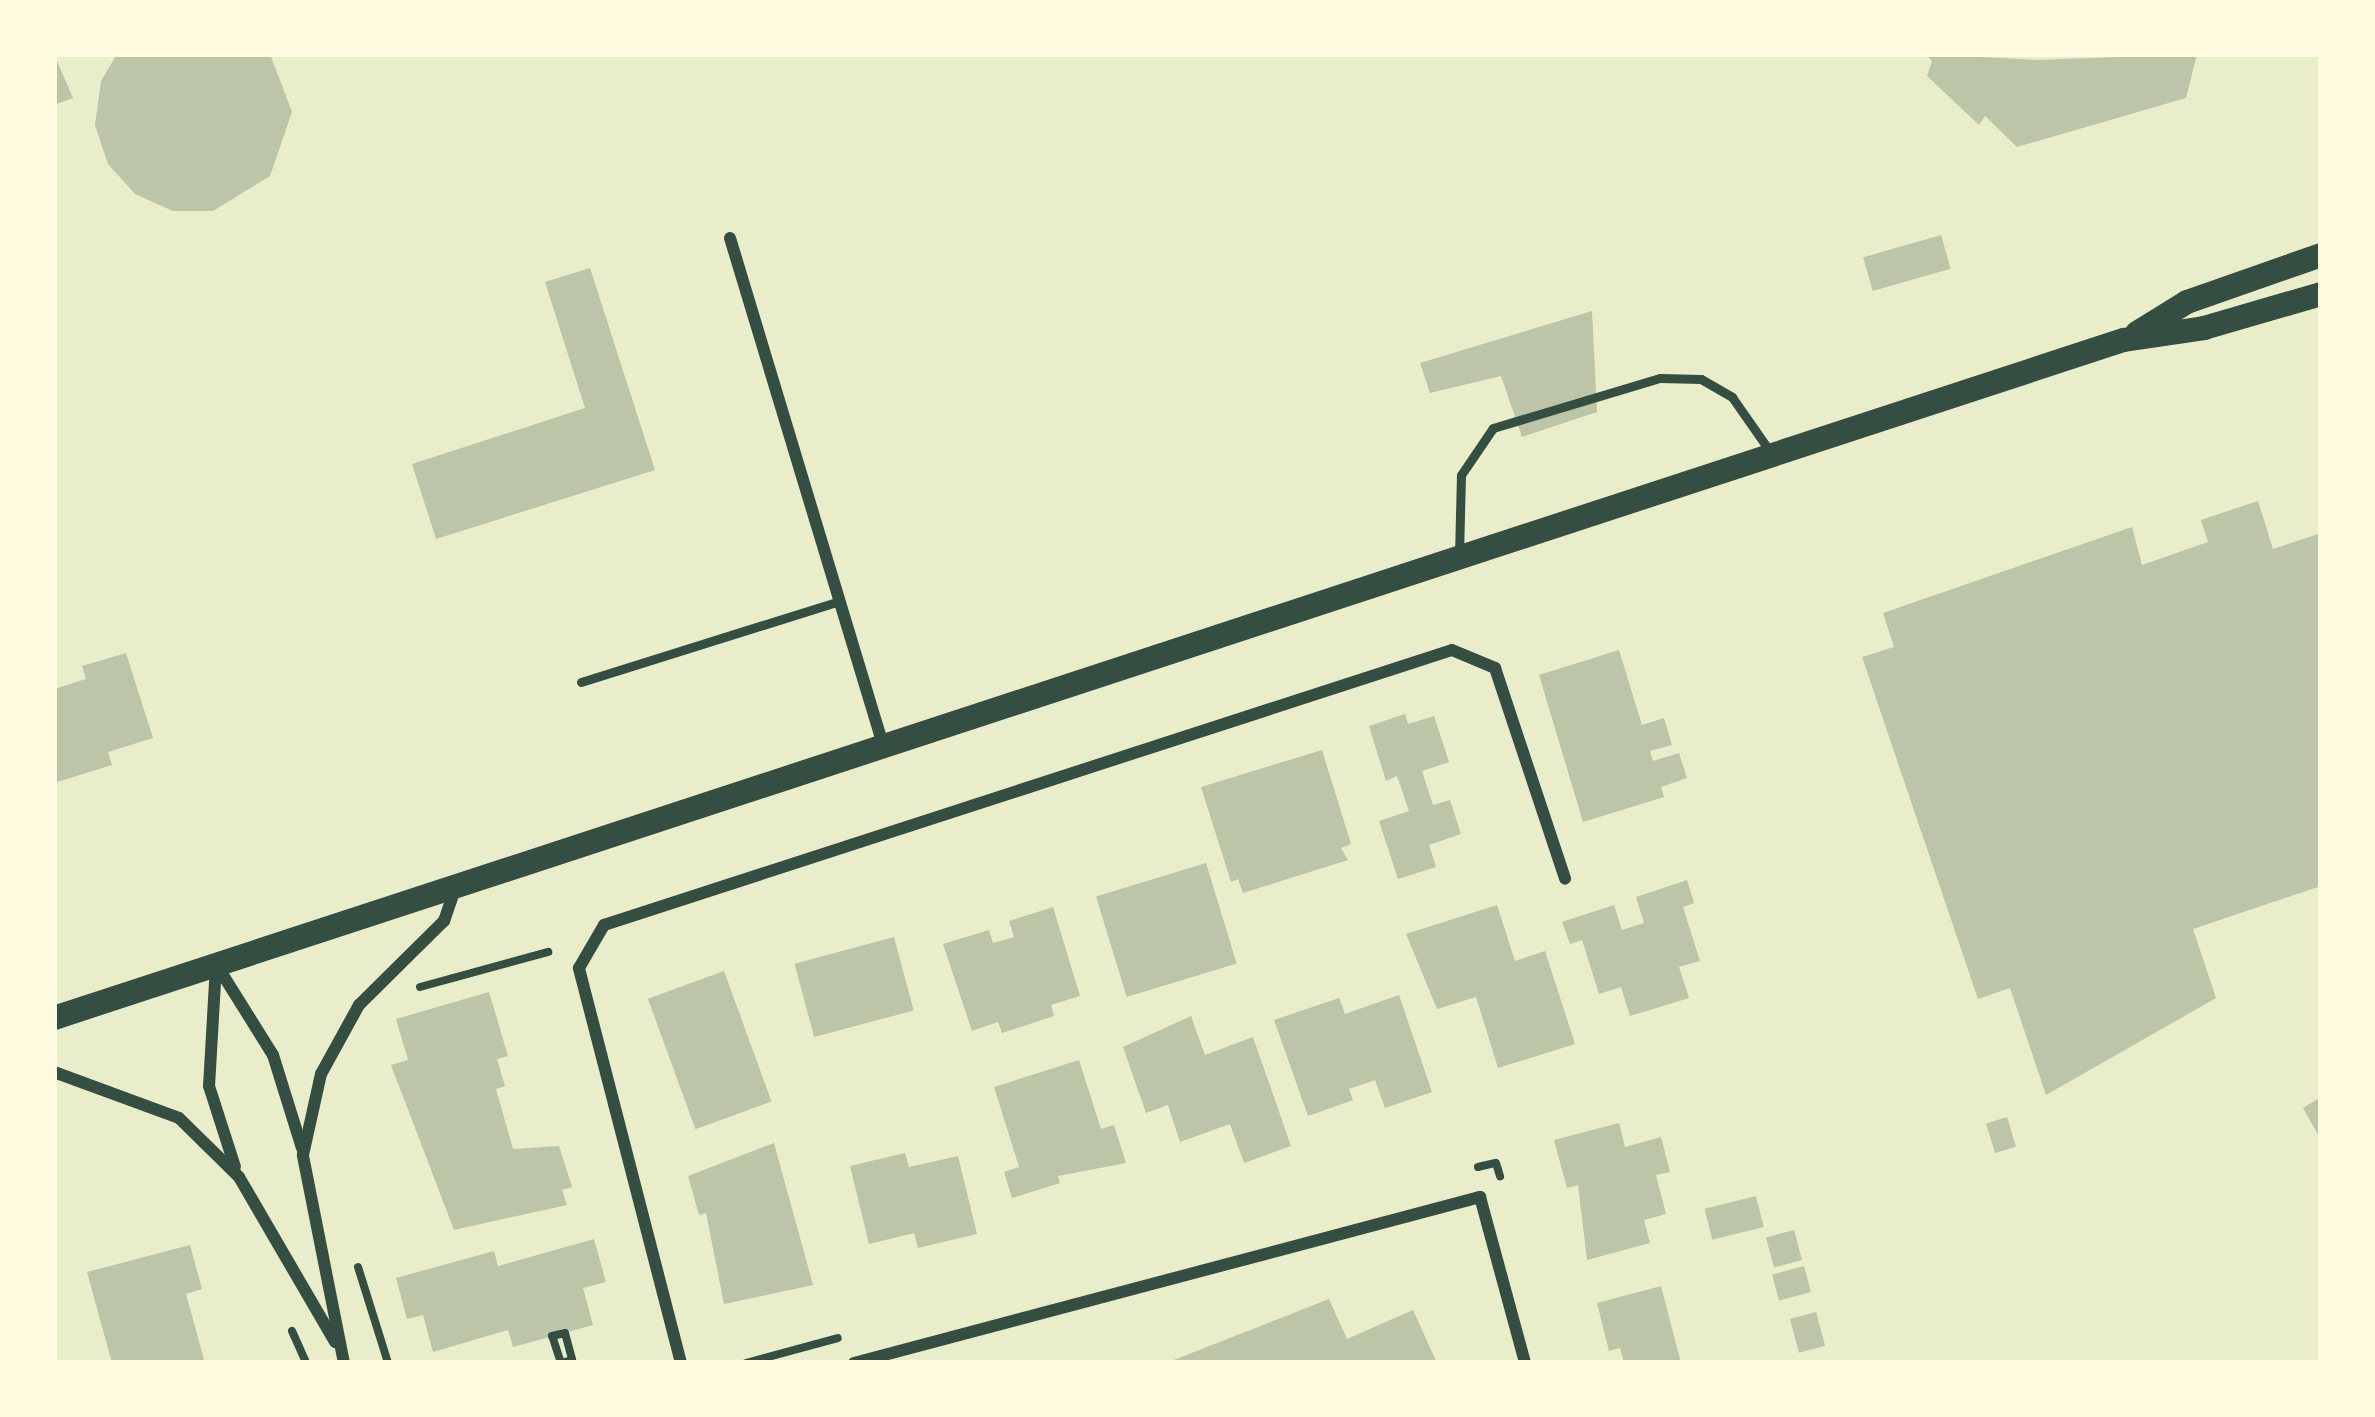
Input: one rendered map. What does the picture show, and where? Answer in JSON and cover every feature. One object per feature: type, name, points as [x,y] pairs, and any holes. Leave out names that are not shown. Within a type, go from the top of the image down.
[{"type":"main road","points":[[2125,340],[2187,302],[2321,255]]},
{"type":"main road","points":[[54,1018],[2125,340],[2204,328],[2316,293]]},
{"type":"street","points":[[730,238],[884,748]]},
{"type":"street","points":[[681,1363],[578,968],[604,925],[1452,650],[1495,668],[1565,879]]},
{"type":"street","points":[[303,1155],[321,1074],[359,1005],[434,933],[457,886]]},
{"type":"street","points":[[216,964],[273,1055],[303,1155],[343,1358]]},
{"type":"street","points":[[216,964],[209,1086],[239,1177],[343,1358]]},
{"type":"street","points":[[54,1072],[179,1118],[239,1177]]},
{"type":"street","points":[[854,1363],[1480,1197],[1525,1363]]},
{"type":"lane","points":[[1459,560],[1461,475],[1492,428],[1660,378],[1701,379],[1732,398],[1774,457]]},
{"type":"lane","points":[[581,682],[839,602]]},
{"type":"path","points":[[412,989],[548,952]]},
{"type":"path","points":[[351,1245],[388,1363]]},
{"type":"path","points":[[283,1311],[305,1363]]},
{"type":"building","points":[[54,54],[73,98],[54,105]]},
{"type":"building","points":[[117,54],[270,54],[292,112],[270,176],[213,211],[173,211],[135,194],[108,164],[95,125],[101,81]]},
{"type":"building","points":[[1925,54],[2038,60],[2197,54],[2186,98],[2017,147],[1985,116],[1979,125],[1927,76],[1932,61]]},
{"type":"building","points":[[1941,235],[1951,269],[1873,291],[1863,257]]},
{"type":"building","points":[[590,268],[655,470],[436,539],[412,464],[585,408],[545,282]]},
{"type":"building","points":[[1592,311],[1597,412],[1522,437],[1501,376],[1430,393],[1420,363]]},
{"type":"building","points":[[2258,501],[2273,549],[2321,533],[2321,886],[2193,929],[2216,998],[2046,1095],[2010,988],[1978,999],[1862,657],[1894,647],[1883,613],[2132,527],[2142,565],[2208,542],[2201,520]]},
{"type":"building","points":[[1619,650],[1642,725],[1664,718],[1672,745],[1650,751],[1653,761],[1679,753],[1687,778],[1661,787],[1664,797],[1583,822],[1539,675]]},
{"type":"building","points":[[126,653],[153,738],[108,752],[112,765],[54,783],[54,689],[86,679],[82,666]]},
{"type":"building","points":[[1405,714],[1408,724],[1434,716],[1449,762],[1422,771],[1433,805],[1450,800],[1461,834],[1429,845],[1436,867],[1398,879],[1379,821],[1409,811],[1397,776],[1386,781],[1369,726]]},
{"type":"building","points":[[1322,750],[1351,844],[1341,848],[1348,860],[1243,893],[1238,879],[1231,882],[1201,787]]},
{"type":"building","points":[[1206,863],[1237,963],[1127,997],[1096,897]]},
{"type":"building","points":[[1687,880],[1694,903],[1683,907],[1700,961],[1679,967],[1689,998],[1630,1016],[1621,987],[1599,994],[1582,940],[1570,944],[1562,922],[1614,905],[1622,930],[1644,923],[1636,897]]},
{"type":"building","points":[[1497,905],[1515,961],[1545,951],[1575,1044],[1498,1068],[1476,997],[1437,1009],[1406,934]]},
{"type":"building","points":[[1053,907],[1080,996],[1051,1005],[1054,1016],[1002,1033],[998,1022],[972,1031],[943,944],[989,930],[993,943],[1014,937],[1009,921]]},
{"type":"building","points":[[894,937],[914,1010],[814,1037],[795,964]]},
{"type":"building","points":[[724,971],[772,1102],[695,1129],[648,999]]},
{"type":"building","points":[[489,992],[508,1056],[497,1059],[505,1086],[496,1089],[513,1149],[559,1146],[572,1187],[562,1190],[567,1205],[454,1230],[391,1065],[408,1060],[396,1019]]},
{"type":"building","points":[[1399,995],[1432,1092],[1385,1108],[1375,1080],[1349,1089],[1353,1100],[1308,1116],[1274,1020],[1339,998],[1345,1014]]},
{"type":"building","points":[[1191,1016],[1205,1055],[1253,1037],[1291,1146],[1244,1163],[1230,1124],[1180,1142],[1168,1105],[1146,1113],[1123,1047]]},
{"type":"building","points":[[1079,1060],[1101,1129],[1114,1125],[1126,1163],[1058,1176],[1060,1183],[1012,1198],[1004,1172],[1019,1167],[994,1087]]},
{"type":"building","points":[[2321,1097],[2321,1140],[2303,1108]]},
{"type":"building","points":[[2007,1117],[2016,1147],[1995,1153],[1986,1123]]},
{"type":"building","points":[[1619,1123],[1625,1147],[1661,1137],[1670,1172],[1656,1175],[1666,1214],[1644,1220],[1650,1243],[1587,1260],[1578,1185],[1567,1188],[1554,1140]]},
{"type":"building","points":[[774,1143],[813,1285],[724,1304],[706,1213],[699,1215],[688,1176]]},
{"type":"building","points":[[905,1153],[909,1167],[958,1156],[977,1234],[918,1248],[914,1233],[869,1244],[850,1166]]},
{"type":"building","points":[[1756,1196],[1764,1227],[1712,1240],[1705,1209]]},
{"type":"building","points":[[1794,1230],[1802,1260],[1774,1267],[1766,1238]]},
{"type":"building","points":[[594,1239],[606,1282],[583,1288],[593,1325],[513,1347],[508,1330],[433,1352],[423,1315],[407,1319],[396,1278],[494,1251],[498,1266]]},
{"type":"building","points":[[190,1245],[202,1289],[186,1294],[205,1363],[112,1363],[87,1272]]},
{"type":"building","points":[[1804,1266],[1811,1292],[1779,1301],[1772,1275]]},
{"type":"building","points":[[1661,1286],[1681,1363],[1624,1363],[1620,1348],[1609,1351],[1597,1303]]},
{"type":"building","points":[[1329,1299],[1347,1339],[1413,1310],[1437,1363],[1166,1363]]},
{"type":"building","points":[[1816,1312],[1825,1346],[1799,1353],[1790,1319]]}]
